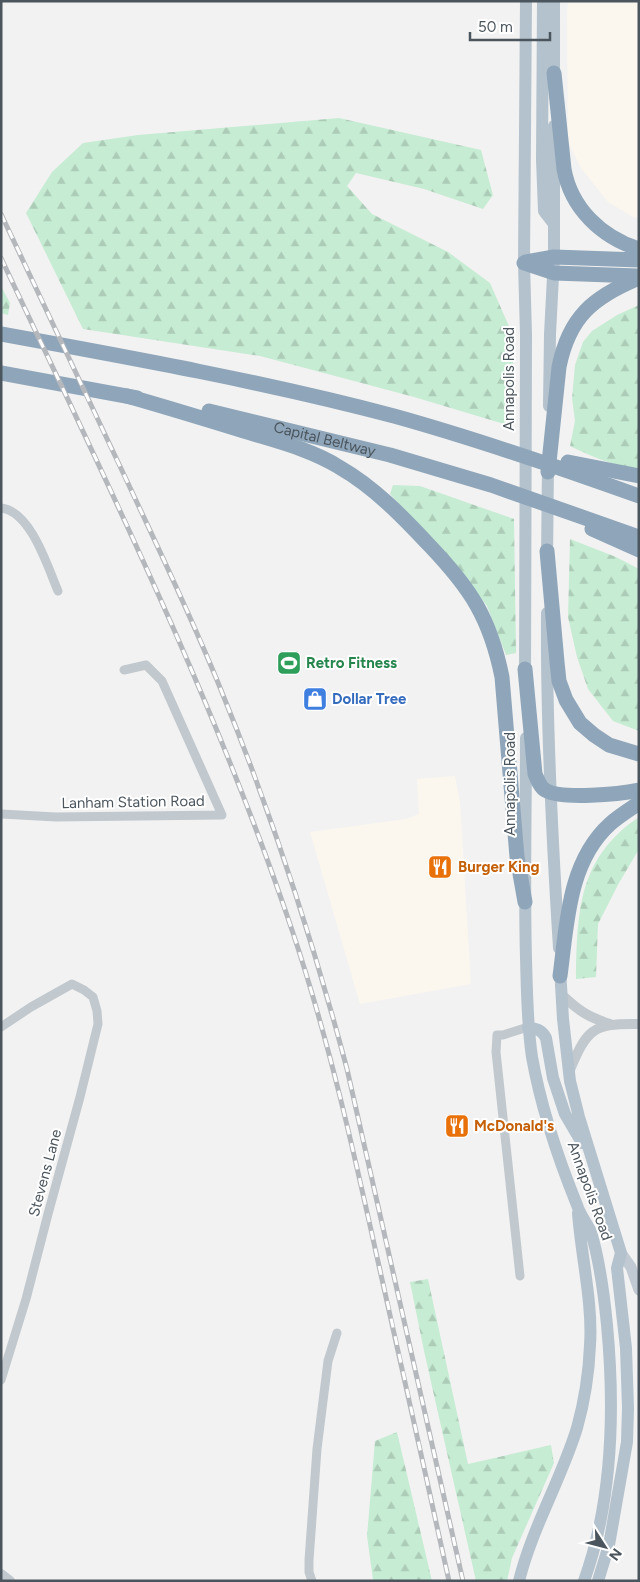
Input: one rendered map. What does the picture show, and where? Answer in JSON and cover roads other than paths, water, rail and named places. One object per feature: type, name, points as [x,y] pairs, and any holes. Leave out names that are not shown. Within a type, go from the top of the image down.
[{"type":"highway","points":[[554,73],[566,183],[586,216],[599,228],[612,237],[639,248]]},
{"type":"highway","points":[[524,263],[554,257],[639,260]]},
{"type":"highway","points":[[524,263],[554,273],[639,277]]},
{"type":"highway","points":[[548,472],[562,352],[569,334],[581,316],[605,294],[639,277]]},
{"type":"highway","points":[[1,334],[205,371],[303,393],[395,417],[579,469],[639,476]]},
{"type":"highway","name":"Capital Beltway","points":[[5,373],[202,409],[294,430],[390,455],[491,485],[578,519]]},
{"type":"highway","points":[[128,396],[293,446],[339,466],[381,497],[403,517],[465,586],[488,627],[497,652],[502,677],[517,857],[525,902]]},
{"type":"highway","points":[[579,469],[639,496]]},
{"type":"highway","points":[[578,519],[639,537]]},
{"type":"highway","points":[[578,519],[639,550]]},
{"type":"highway","points":[[547,551],[559,681],[566,700],[580,723],[594,735],[609,745],[639,754]]},
{"type":"highway","points":[[525,669],[536,774],[539,784],[544,789],[557,795],[608,794],[639,790]]},
{"type":"highway","points":[[560,976],[572,894],[577,876],[597,838],[610,824],[639,804]]},
{"type":"main road","name":"Annapolis Road","points":[[526,1],[524,263],[526,335],[525,902],[528,1027],[532,1058],[542,1102],[578,1208],[590,1230],[602,1282],[609,1342],[611,1395],[610,1449],[600,1523],[584,1581]]},
{"type":"main road","points":[[543,1],[542,150],[544,212],[554,224]]},
{"type":"main road","name":"Annapolis Road","points":[[554,1],[554,273],[550,334],[546,673],[550,792],[560,976],[569,1072],[579,1118],[621,1253],[617,1268],[626,1348],[628,1408],[627,1442],[608,1545],[598,1581]]},
{"type":"main road","points":[[554,20],[561,1]]},
{"type":"main road","points":[[528,1027],[538,1029],[546,1038],[553,1078],[565,1114],[594,1165]]},
{"type":"main road","points":[[520,1581],[534,1539],[565,1463],[577,1426],[586,1379],[590,1345],[590,1321],[578,1208]]},
{"type":"main road","points":[[621,1253],[631,1267],[639,1290]]},
{"type":"street","points":[[1,508],[16,514],[33,534],[58,591]]},
{"type":"street","name":"Lanham Station Road","points":[[1,814],[56,816],[222,815],[162,681],[146,665],[124,670]]},
{"type":"street","name":"Stevens Lane","points":[[1,1027],[31,1007],[72,984],[93,997],[97,1011],[98,1024],[80,1097],[26,1299],[1,1380]]},
{"type":"street","points":[[562,995],[582,1013],[594,1019],[610,1024],[639,1024]]},
{"type":"street","points":[[569,1072],[589,1034],[610,1024]]},
{"type":"street","points":[[520,1276],[496,1052],[497,1034],[503,1035],[528,1027]]},
{"type":"street","points":[[312,1581],[309,1572],[309,1560],[317,1449],[328,1361],[337,1333]]},
{"type":"street","points":[[1,1574],[10,1581]]},
{"type":"railway","points":[[1,214],[200,640],[259,787],[291,880],[347,1069],[463,1581]]},
{"type":"railway","points":[[1,258],[118,507],[193,674],[228,758],[292,930],[317,1011],[349,1134],[449,1581]]},
{"type":"place","name":"Retro Fitness","points":[[289,663]]},
{"type":"place","name":"Dollar Tree","points":[[315,699]]},
{"type":"place","name":"Burger King","points":[[440,867]]},
{"type":"place","name":"McDonald's","points":[[457,1126]]}]
